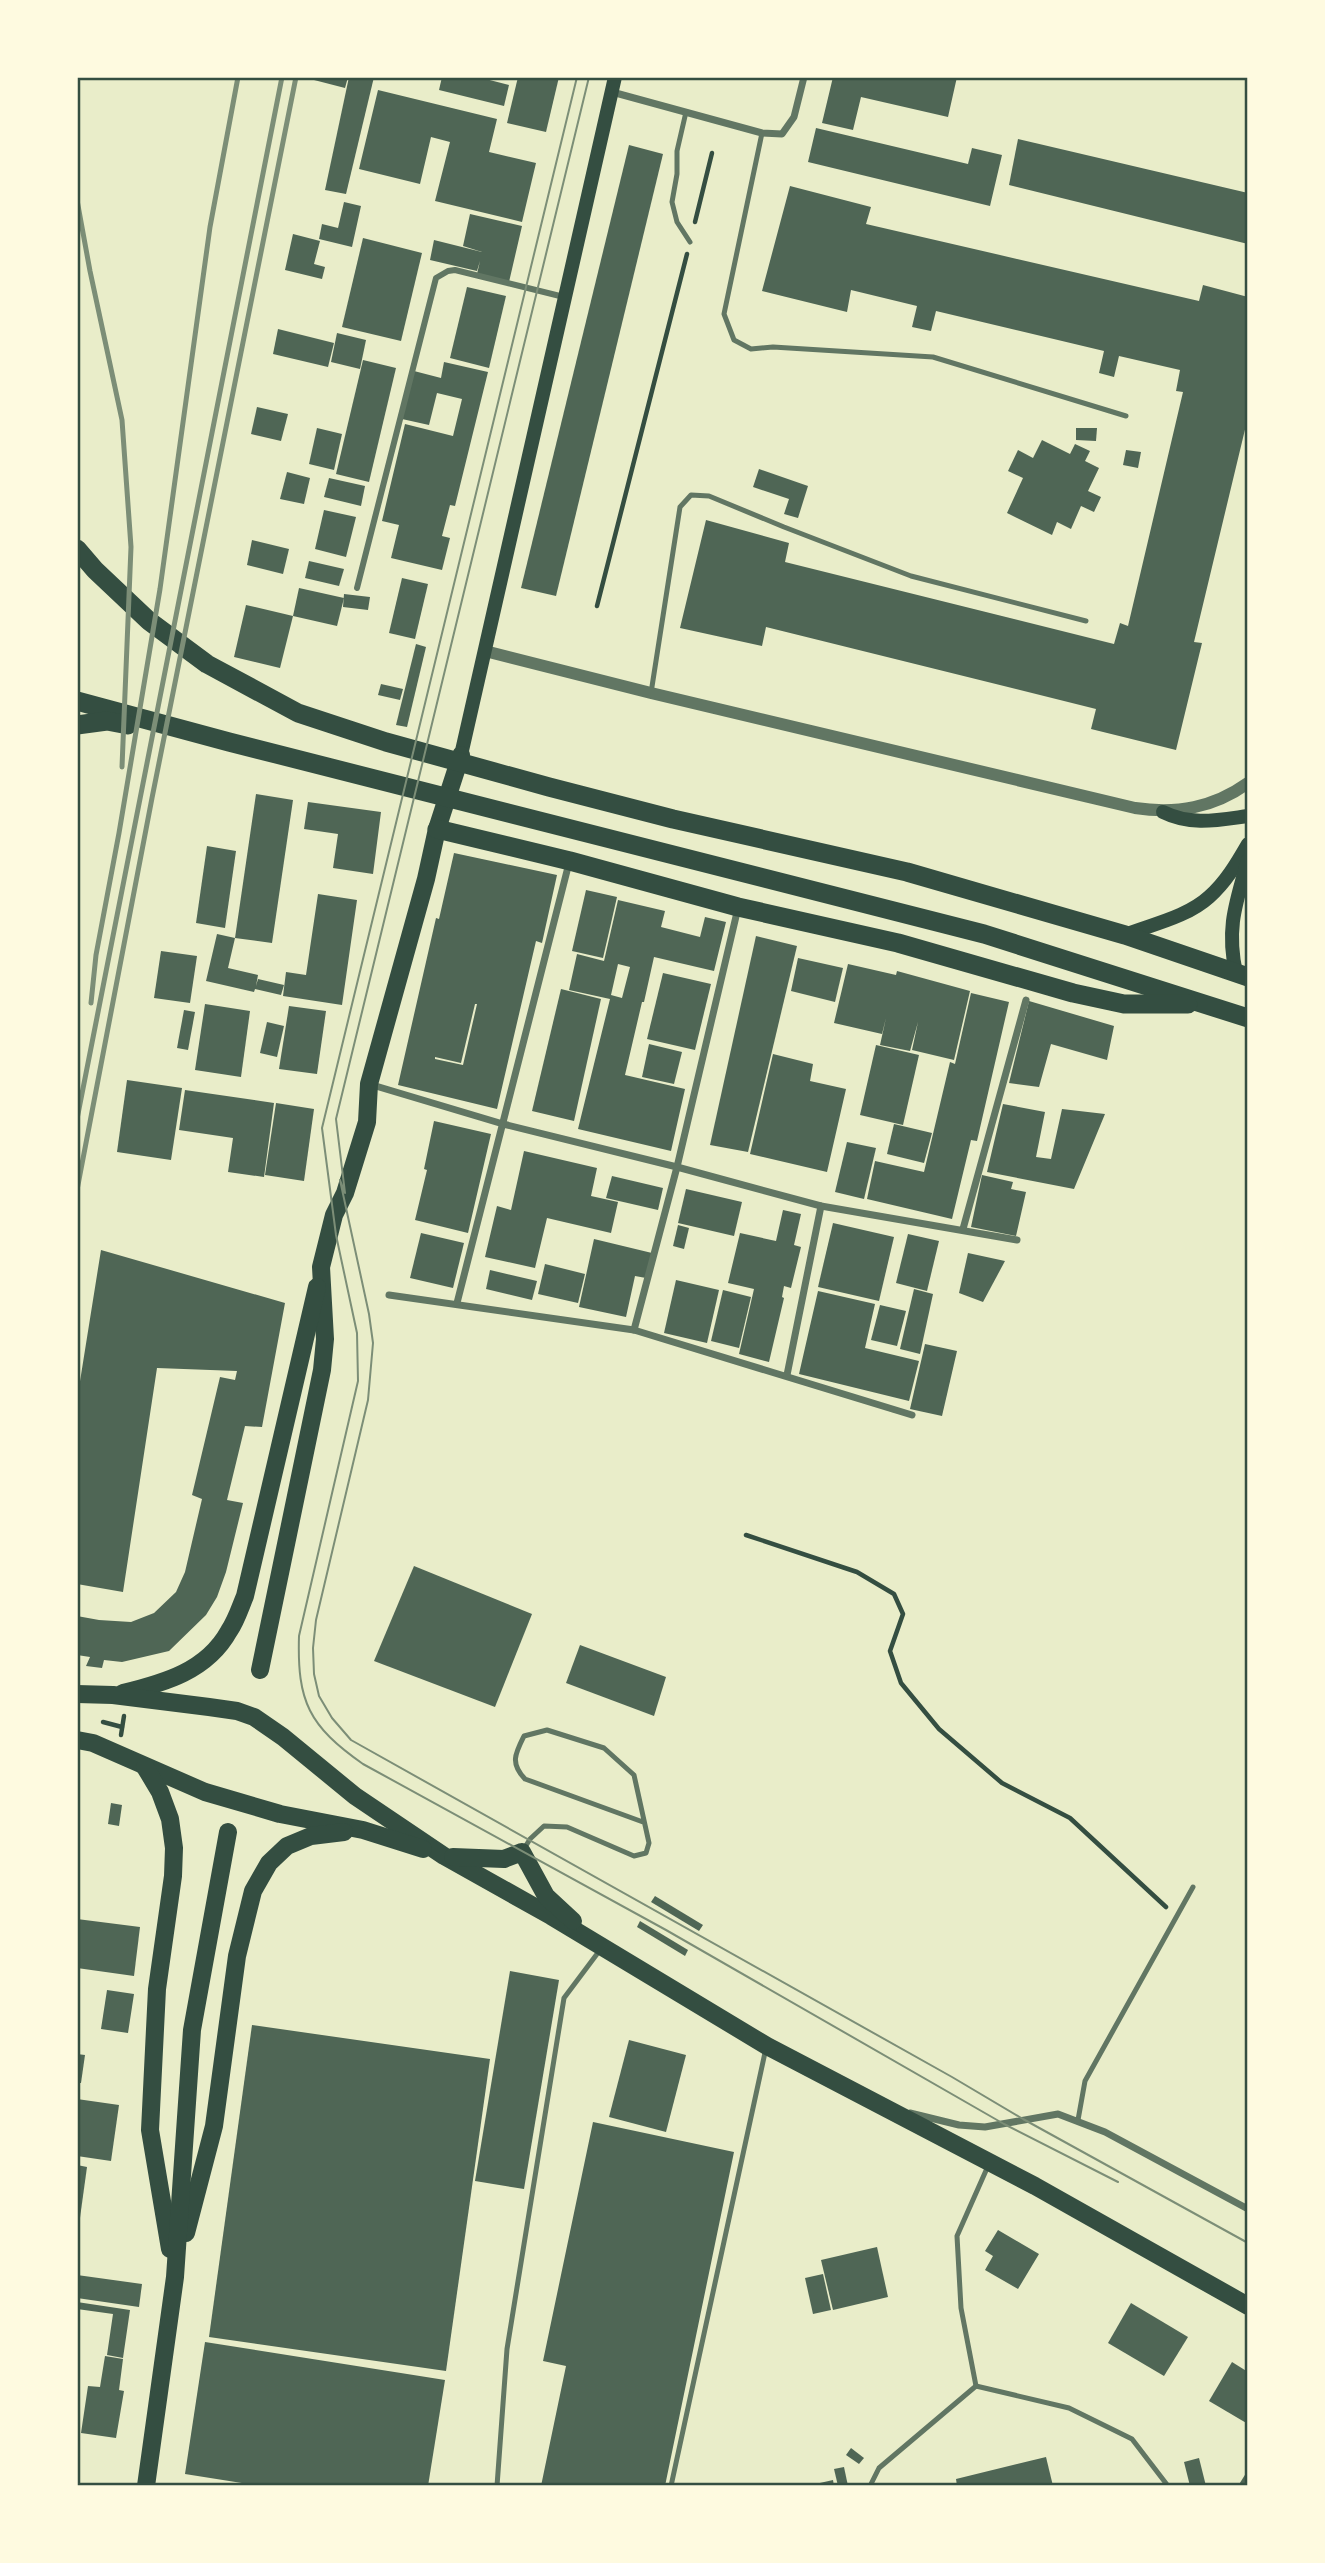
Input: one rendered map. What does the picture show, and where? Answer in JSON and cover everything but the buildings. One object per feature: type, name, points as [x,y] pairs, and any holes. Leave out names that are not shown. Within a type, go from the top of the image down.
[{"type":"highway","points":[[77,549],[95,570],[159,628],[207,664],[298,713],[386,742],[549,788],[908,872],[1125,935],[1242,975]]},
{"type":"highway","points":[[77,701],[984,934],[1248,1018]]},
{"type":"highway","points":[[77,725],[107,721],[229,742]]},
{"type":"highway","points":[[437,830],[570,861],[738,907],[898,943],[1073,993],[1124,1004],[1206,1004]]},
{"type":"main road","points":[[120,1696],[170,1680],[202,1663],[230,1631],[245,1596],[334,1214],[345,1193],[367,1122],[369,1084],[437,830],[461,755],[615,77]]},
{"type":"main road","points":[[1163,811],[1183,821],[1248,816]]},
{"type":"main road","points":[[1125,935],[1178,915],[1209,897],[1223,883],[1248,844]]},
{"type":"main road","points":[[1242,975],[1231,949],[1232,919],[1248,860]]},
{"type":"main road","points":[[260,1670],[322,1370],[325,1339],[321,1267]]},
{"type":"main road","points":[[77,1694],[120,1696],[237,1711],[254,1717],[284,1737],[355,1796],[444,1856],[767,2046],[989,2163],[1248,2305]]},
{"type":"main road","points":[[85,1742],[118,1753],[205,1792],[244,1804],[363,1829],[444,1856],[504,1859],[522,1852],[546,1896],[599,1945]]},
{"type":"main road","points":[[145,1767],[170,1819],[174,1848],[173,1876],[157,1989],[150,2130],[175,2277]]},
{"type":"main road","points":[[175,2277],[214,2126],[237,1956],[253,1891],[269,1863],[287,1846],[311,1836],[363,1829]]},
{"type":"main road","points":[[146,2486],[175,2277],[192,2030],[228,1832]]},
{"type":"street","points":[[612,92],[762,133],[782,134],[793,117],[804,77]]},
{"type":"street","points":[[357,587],[436,278],[447,271],[455,270],[564,297]]},
{"type":"street","points":[[485,651],[1118,805],[1163,811],[1204,806],[1248,783]]},
{"type":"street","points":[[457,1303],[570,861]]},
{"type":"street","points":[[634,1330],[677,1167],[738,907]]},
{"type":"street","points":[[962,1229],[1026,1000]]},
{"type":"street","points":[[369,1084],[503,1124],[821,1206],[1017,1240]]},
{"type":"street","points":[[787,1375],[821,1206]]},
{"type":"street","points":[[389,1295],[634,1330],[912,1415]]},
{"type":"street","points":[[881,2106],[959,2124],[985,2127],[1058,2114],[1078,2120],[1248,2209]]},
{"type":"lane","points":[[685,112],[677,151],[677,174],[672,202],[677,222],[690,242]]},
{"type":"lane","points":[[762,133],[724,314],[734,340],[751,349],[933,357],[1126,416]]},
{"type":"lane","points":[[651,693],[680,507],[691,495],[709,496],[911,576],[1086,621]]},
{"type":"lane","points":[[522,1852],[530,1839],[544,1826],[566,1827],[634,1856],[646,1853],[649,1843],[634,1775],[604,1748],[547,1730],[524,1736],[515,1754],[516,1770],[525,1779],[643,1822]]},
{"type":"lane","points":[[1078,2120],[1085,2081],[1193,1887]]},
{"type":"lane","points":[[496,2486],[507,2349],[564,1998],[599,1945]]},
{"type":"lane","points":[[671,2486],[767,2046]]},
{"type":"lane","points":[[976,2386],[961,2308],[957,2236],[989,2163]]},
{"type":"lane","points":[[870,2486],[878,2469],[976,2386]]},
{"type":"lane","points":[[976,2386],[1069,2408],[1132,2439],[1168,2486]]},
{"type":"path","points":[[597,606],[712,153]]},
{"type":"path","points":[[746,1535],[857,1572],[894,1594],[903,1614],[890,1651],[901,1683],[939,1729],[1002,1783],[1070,1818],[1177,1917]]},
{"type":"path","points":[[118,1753],[122,1727],[120,1696]]},
{"type":"path","points":[[96,1720],[122,1727]]},
{"type":"tram line","points":[[577,77],[322,1128],[336,1235],[357,1333],[358,1381],[299,1636],[304,1695],[318,1724],[363,1764],[666,1930],[1004,2124],[1118,2182]]},
{"type":"tram line","points":[[589,77],[336,1119],[345,1193],[340,1180],[373,1343],[368,1400],[316,1620],[314,1674],[319,1696],[332,1718],[351,1740],[1248,2243]]},
{"type":"railway","points":[[91,1003],[96,955],[160,589],[210,227],[238,77]]},
{"type":"railway","points":[[77,1119],[282,77]]},
{"type":"railway","points":[[77,1190],[296,77]]},
{"type":"railway","points":[[77,200],[122,420],[131,547],[122,767]]}]
